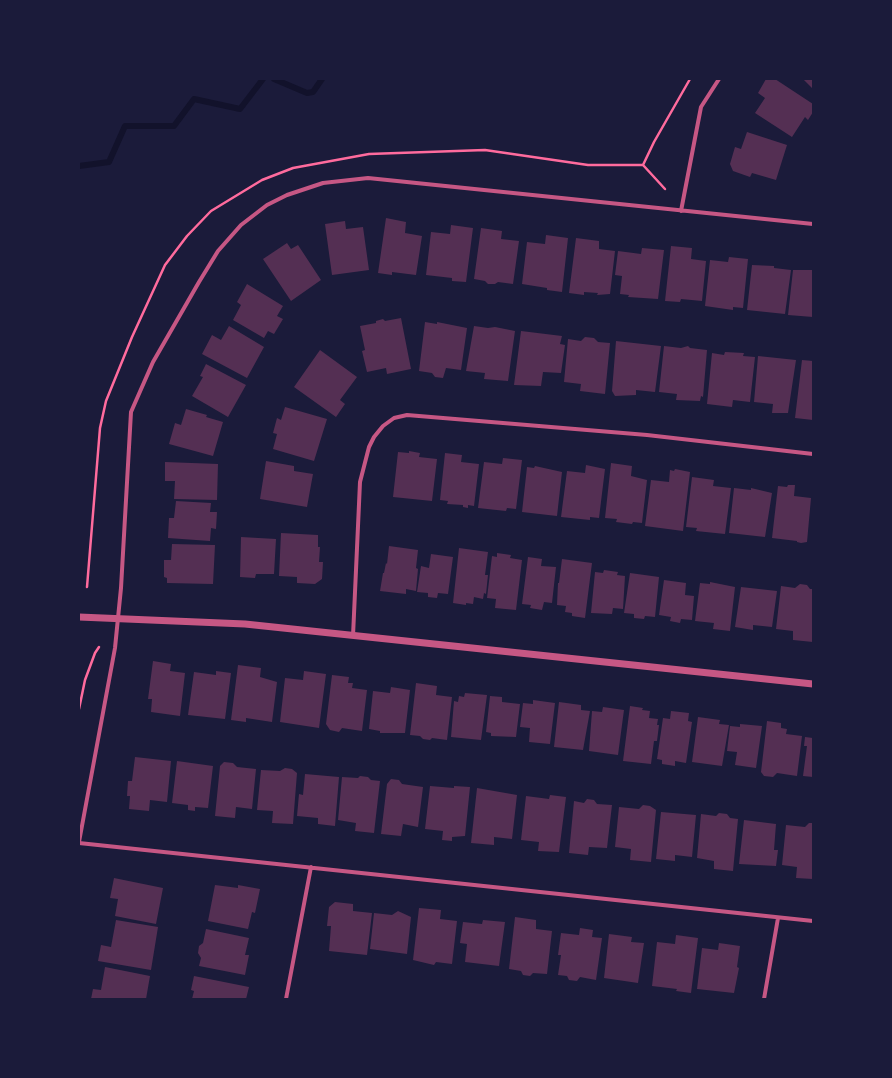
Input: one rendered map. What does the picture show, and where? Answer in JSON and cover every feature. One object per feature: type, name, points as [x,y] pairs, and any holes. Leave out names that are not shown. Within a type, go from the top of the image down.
[{"type":"street","points":[[681,211],[701,107],[719,79]]},
{"type":"street","points":[[813,224],[368,178],[323,182],[287,195],[267,206],[240,225],[218,251],[153,362],[131,412],[115,648],[79,842],[813,921]]},
{"type":"street","points":[[353,636],[360,482],[369,447],[374,437],[383,426],[394,418],[407,415],[647,435],[813,454]]},
{"type":"street","points":[[79,616],[245,624],[813,684]]},
{"type":"street","points":[[286,999],[311,867]]},
{"type":"street","points":[[764,999],[778,918]]},
{"type":"path","points":[[643,165],[654,142],[690,79]]},
{"type":"path","points":[[87,587],[100,428],[106,401],[132,337],[165,265],[187,236],[211,212],[262,180],[293,168],[369,154],[485,150],[588,165],[643,165],[665,189]]},
{"type":"path","points":[[79,709],[85,680],[95,653],[99,647]]},
{"type":"building","points":[[766,79],[775,79],[813,104],[813,112],[808,120],[805,117],[792,137],[755,113],[765,98],[758,93]]},
{"type":"building","points":[[803,79],[813,79],[813,89]]},
{"type":"building","points":[[747,132],[787,145],[776,180],[752,173],[750,177],[733,171],[730,164],[735,147],[741,149]]},
{"type":"building","points":[[386,218],[406,222],[405,233],[422,236],[416,275],[392,272],[392,275],[378,273]]},
{"type":"building","points":[[345,221],[346,229],[363,227],[369,270],[332,275],[325,224]]},
{"type":"building","points":[[451,225],[473,228],[466,282],[452,281],[452,278],[426,275],[431,232],[450,234]]},
{"type":"building","points":[[481,228],[502,231],[501,239],[519,241],[513,284],[498,282],[495,284],[488,284],[485,281],[474,279]]},
{"type":"building","points":[[546,235],[568,238],[562,292],[522,284],[527,242],[545,244]]},
{"type":"building","points":[[576,238],[599,241],[599,249],[615,251],[610,294],[597,295],[598,293],[584,292],[584,295],[569,293]]},
{"type":"building","points":[[287,243],[291,249],[298,245],[321,280],[291,301],[263,259]]},
{"type":"building","points":[[671,246],[692,248],[691,259],[706,261],[702,301],[681,299],[680,302],[665,301]]},
{"type":"building","points":[[642,248],[664,250],[658,299],[628,297],[629,295],[620,294],[622,276],[615,275],[618,251],[641,254]]},
{"type":"building","points":[[729,257],[748,259],[743,308],[733,307],[733,310],[705,306],[710,260],[728,262]]},
{"type":"building","points":[[752,265],[774,266],[774,268],[791,270],[785,314],[747,310]]},
{"type":"building","points":[[793,270],[813,270],[813,317],[788,315]]},
{"type":"building","points":[[247,284],[283,306],[277,316],[283,319],[274,334],[268,331],[264,338],[233,320],[241,305],[237,302]]},
{"type":"building","points":[[401,318],[411,369],[387,374],[386,368],[367,372],[362,351],[365,350],[360,326],[376,323],[376,321],[383,319],[385,321]]},
{"type":"building","points":[[425,322],[437,324],[437,322],[467,328],[461,370],[446,368],[443,378],[435,377],[432,373],[419,371]]},
{"type":"building","points":[[229,326],[264,347],[247,378],[202,354],[212,335],[221,340]]},
{"type":"building","points":[[474,326],[488,328],[495,327],[515,331],[508,381],[484,379],[485,373],[466,371]]},
{"type":"building","points":[[521,331],[562,336],[560,344],[565,345],[561,373],[543,372],[541,386],[514,385]]},
{"type":"building","points":[[585,337],[594,338],[598,342],[610,343],[605,394],[580,391],[581,384],[564,382],[568,339],[581,341]]},
{"type":"building","points":[[616,341],[661,346],[655,392],[636,390],[636,395],[615,396],[612,391]]},
{"type":"building","points":[[664,346],[681,348],[688,346],[690,348],[707,350],[703,397],[701,396],[700,401],[676,400],[677,394],[659,392]]},
{"type":"building","points":[[320,350],[357,377],[340,400],[345,404],[336,417],[294,387]]},
{"type":"building","points":[[725,352],[744,353],[743,356],[755,357],[750,402],[733,400],[732,407],[707,404],[712,353],[724,355]]},
{"type":"building","points":[[758,356],[796,360],[788,413],[772,413],[773,404],[754,402]]},
{"type":"building","points":[[802,360],[813,361],[813,420],[795,418]]},
{"type":"building","points":[[206,364],[246,385],[228,417],[192,396],[203,377],[200,376]]},
{"type":"building","points":[[285,407],[327,419],[314,461],[273,449],[277,434],[273,433],[277,418],[281,420]]},
{"type":"building","points":[[186,409],[207,415],[206,417],[223,422],[213,456],[169,444],[175,423],[181,425]]},
{"type":"building","points":[[409,451],[420,453],[419,457],[437,459],[432,501],[393,497],[398,452],[409,453]]},
{"type":"building","points":[[445,453],[462,455],[461,462],[479,464],[474,506],[468,505],[468,508],[463,507],[463,505],[447,504],[448,501],[440,500]]},
{"type":"building","points":[[503,458],[522,460],[516,509],[507,508],[506,511],[478,508],[484,462],[502,464]]},
{"type":"building","points":[[266,461],[294,466],[294,471],[313,474],[307,507],[260,499]]},
{"type":"building","points":[[165,462],[218,464],[217,500],[174,499],[175,481],[165,481]]},
{"type":"building","points":[[611,463],[632,466],[631,476],[647,480],[642,523],[633,522],[632,524],[616,522],[617,519],[605,518]]},
{"type":"building","points":[[586,465],[605,469],[599,518],[590,517],[590,520],[561,517],[567,471],[585,473]]},
{"type":"building","points":[[535,466],[562,472],[557,516],[522,512],[527,467],[534,468]]},
{"type":"building","points":[[675,469],[690,472],[683,531],[645,526],[651,480],[669,482],[670,470],[674,471]]},
{"type":"building","points":[[692,477],[714,480],[713,486],[731,488],[725,534],[696,531],[697,528],[686,527]]},
{"type":"building","points":[[788,485],[795,485],[794,496],[811,498],[807,542],[801,543],[797,541],[772,538],[778,486],[787,487]]},
{"type":"building","points":[[734,488],[751,490],[751,488],[772,493],[765,537],[729,533]]},
{"type":"building","points":[[176,501],[211,503],[210,512],[217,512],[216,529],[211,528],[210,541],[168,538],[169,518],[174,518]]},
{"type":"building","points":[[281,533],[318,535],[318,547],[320,547],[319,562],[323,562],[322,579],[315,584],[297,583],[297,577],[279,576]]},
{"type":"building","points":[[241,537],[276,539],[274,574],[256,574],[255,578],[240,577]]},
{"type":"building","points":[[172,544],[215,545],[213,584],[167,583],[167,578],[164,577],[164,560],[171,560]]},
{"type":"building","points":[[389,546],[418,550],[416,591],[406,589],[406,594],[380,591],[383,573],[386,563],[387,564]]},
{"type":"building","points":[[459,548],[488,552],[485,575],[488,575],[486,594],[484,593],[483,599],[474,597],[473,604],[466,603],[466,605],[453,603]]},
{"type":"building","points":[[497,553],[511,555],[510,558],[522,560],[516,610],[495,608],[496,599],[487,598],[492,556],[497,557]]},
{"type":"building","points":[[431,554],[453,557],[448,594],[438,593],[437,598],[428,597],[428,593],[417,592],[421,566],[429,568]]},
{"type":"building","points":[[528,557],[542,559],[541,566],[556,567],[552,603],[544,602],[542,610],[530,608],[531,605],[522,604]]},
{"type":"building","points":[[562,559],[592,563],[585,618],[572,616],[572,613],[565,612],[566,606],[557,605],[558,583]]},
{"type":"building","points":[[604,570],[618,572],[617,575],[625,576],[623,609],[613,608],[612,614],[591,613],[595,572],[603,573]]},
{"type":"building","points":[[630,573],[659,577],[655,617],[645,616],[644,619],[634,618],[634,614],[624,613]]},
{"type":"building","points":[[664,580],[686,583],[685,595],[694,596],[692,620],[681,619],[680,623],[670,621],[671,617],[659,615]]},
{"type":"building","points":[[710,582],[735,587],[730,631],[713,629],[714,623],[695,621],[700,583],[710,584]]},
{"type":"building","points":[[800,584],[807,585],[810,589],[813,589],[813,642],[793,640],[793,631],[776,629],[781,586],[795,588]]},
{"type":"building","points":[[741,587],[777,591],[772,627],[753,625],[753,630],[735,627]]},
{"type":"building","points":[[153,661],[171,664],[170,671],[185,673],[180,716],[151,712],[152,699],[148,699]]},
{"type":"building","points":[[238,665],[261,668],[260,677],[277,682],[272,722],[246,718],[246,722],[231,720]]},
{"type":"building","points":[[216,671],[231,673],[225,719],[188,715],[194,672],[216,675]]},
{"type":"building","points":[[304,671],[326,674],[319,728],[280,722],[285,678],[303,680]]},
{"type":"building","points":[[332,675],[349,677],[348,683],[353,683],[352,688],[367,690],[362,731],[342,728],[339,732],[330,730],[326,724]]},
{"type":"building","points":[[416,683],[437,686],[436,695],[452,697],[447,740],[432,738],[430,740],[423,739],[420,736],[410,735]]},
{"type":"building","points":[[391,687],[410,690],[405,733],[380,733],[380,731],[369,729],[373,691],[390,693]]},
{"type":"building","points":[[465,693],[487,695],[481,740],[451,737],[454,701],[458,702],[459,696],[464,697]]},
{"type":"building","points":[[490,696],[502,697],[502,702],[520,704],[516,737],[491,736],[491,733],[486,732]]},
{"type":"building","points":[[533,700],[555,703],[550,744],[529,742],[530,728],[520,727],[523,703],[533,704]]},
{"type":"building","points":[[559,702],[581,705],[581,710],[590,711],[583,750],[554,747]]},
{"type":"building","points":[[630,706],[643,708],[642,710],[650,711],[649,718],[658,719],[657,725],[659,725],[657,741],[654,741],[651,764],[623,761]]},
{"type":"building","points":[[603,707],[624,710],[618,755],[589,751],[592,711],[602,712]]},
{"type":"building","points":[[671,711],[689,713],[688,721],[692,722],[686,763],[675,761],[675,766],[662,764],[662,760],[657,759],[663,718],[670,719]]},
{"type":"building","points":[[698,717],[720,720],[719,724],[729,725],[722,766],[692,762]]},
{"type":"building","points":[[767,721],[781,723],[781,728],[787,729],[786,734],[802,736],[797,776],[777,773],[773,777],[764,776],[761,772]]},
{"type":"building","points":[[740,724],[762,726],[756,768],[735,765],[737,752],[727,751],[730,726],[740,727]]},
{"type":"building","points":[[805,737],[813,738],[813,777],[803,776],[807,746],[804,746]]},
{"type":"building","points":[[135,757],[171,761],[167,802],[150,800],[149,811],[129,809],[130,796],[127,796],[128,781],[132,781]]},
{"type":"building","points":[[177,761],[213,766],[208,808],[195,807],[195,811],[188,810],[188,805],[172,803]]},
{"type":"building","points":[[224,762],[233,763],[237,767],[256,769],[252,809],[236,807],[235,818],[215,816],[220,766]]},
{"type":"building","points":[[285,768],[292,769],[297,773],[293,824],[272,823],[273,811],[257,810],[261,770],[280,771]]},
{"type":"building","points":[[305,774],[339,777],[335,826],[318,824],[318,818],[297,816],[299,794],[303,795]]},
{"type":"building","points":[[360,776],[368,777],[371,780],[380,781],[374,833],[355,831],[356,823],[338,820],[342,777],[358,778]]},
{"type":"building","points":[[391,779],[399,780],[402,784],[423,787],[418,827],[403,824],[401,836],[381,834],[387,784]]},
{"type":"building","points":[[430,786],[454,788],[454,786],[470,787],[465,836],[452,837],[452,841],[442,840],[443,831],[425,829]]},
{"type":"building","points":[[477,788],[517,795],[512,839],[494,837],[494,845],[471,843]]},
{"type":"building","points":[[550,795],[566,797],[559,852],[538,851],[539,842],[521,840],[526,796],[549,799]]},
{"type":"building","points":[[587,799],[594,800],[597,804],[612,805],[607,848],[589,847],[588,855],[569,853],[574,801],[584,803]]},
{"type":"building","points":[[643,805],[650,806],[656,810],[651,862],[630,860],[631,849],[615,847],[619,807],[639,809]]},
{"type":"building","points":[[661,812],[696,815],[692,857],[675,855],[675,861],[656,859]]},
{"type":"building","points":[[719,813],[727,814],[730,818],[738,819],[733,871],[714,869],[714,861],[697,858],[701,814],[716,816]]},
{"type":"building","points":[[744,820],[776,824],[774,850],[778,850],[776,866],[739,864]]},
{"type":"building","points":[[809,823],[813,823],[813,879],[796,878],[797,867],[782,865],[786,825],[805,827]]},
{"type":"building","points":[[114,878],[163,888],[156,924],[115,916],[118,899],[110,898]]},
{"type":"building","points":[[215,885],[238,888],[238,885],[260,889],[255,913],[252,912],[248,929],[208,921]]},
{"type":"building","points":[[335,902],[353,904],[353,911],[372,913],[367,955],[329,951],[331,926],[327,926],[329,907]]},
{"type":"building","points":[[419,908],[441,910],[440,919],[457,921],[452,964],[436,962],[434,965],[413,960]]},
{"type":"building","points":[[398,911],[411,917],[407,954],[370,949],[374,913],[392,915]]},
{"type":"building","points":[[515,917],[536,920],[536,929],[552,931],[547,974],[533,973],[530,976],[523,975],[521,971],[509,969]]},
{"type":"building","points":[[116,920],[158,927],[151,970],[98,961],[101,945],[111,947]]},
{"type":"building","points":[[483,920],[505,922],[499,966],[465,962],[467,944],[460,943],[463,922],[482,924]]},
{"type":"building","points":[[580,928],[593,930],[592,937],[602,938],[596,980],[580,977],[577,981],[569,980],[567,976],[558,975],[561,955],[558,955],[561,933],[579,935]]},
{"type":"building","points":[[206,929],[249,938],[245,955],[249,955],[245,975],[199,966],[201,958],[198,953],[199,946],[203,943]]},
{"type":"building","points":[[609,934],[632,937],[631,942],[644,943],[638,983],[604,978]]},
{"type":"building","points":[[676,935],[698,938],[691,993],[676,991],[677,989],[652,986],[657,942],[675,944]]},
{"type":"building","points":[[719,943],[740,946],[737,967],[739,968],[734,993],[697,989],[702,948],[718,950]]},
{"type":"building","points":[[105,967],[150,976],[146,999],[91,999],[93,989],[101,990]]},
{"type":"building","points":[[194,976],[249,987],[246,999],[192,999],[194,991],[191,990]]},
{"type":"waterway","points":[[79,166],[109,162],[125,126],[174,126],[194,99],[240,109],[263,79]]},
{"type":"waterway","points":[[274,79],[307,93],[313,92],[322,79]]}]
